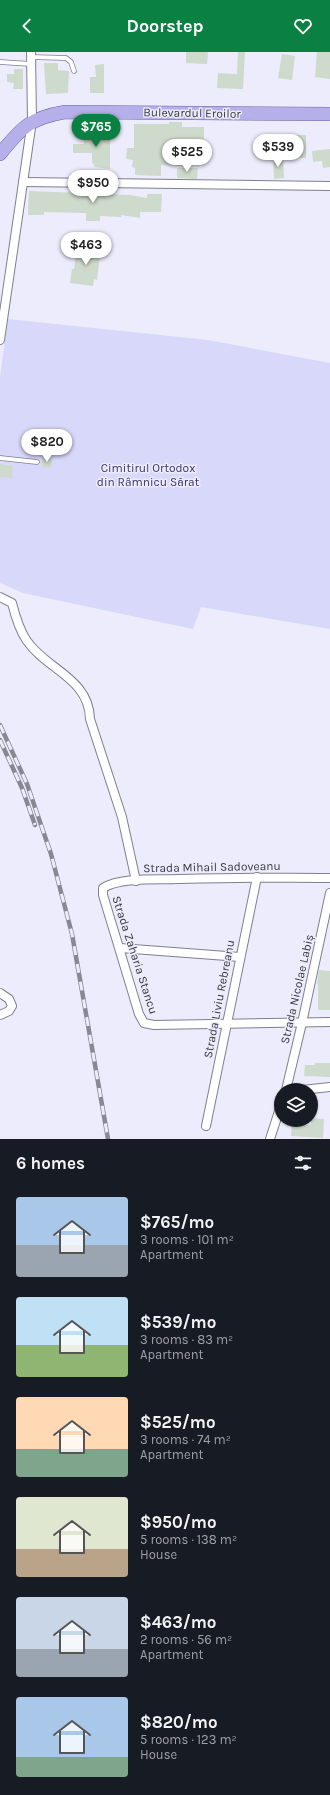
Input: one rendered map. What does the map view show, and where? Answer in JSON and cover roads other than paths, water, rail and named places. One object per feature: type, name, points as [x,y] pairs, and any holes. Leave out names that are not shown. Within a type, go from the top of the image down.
[{"type":"main road","name":"Bulevardul Eroilor","points":[[32,121],[53,114],[76,111],[330,114]]},
{"type":"main road","points":[[0,154],[17,133],[32,121]]},
{"type":"street","points":[[0,340],[32,121],[31,58]]},
{"type":"street","points":[[23,182],[330,186]]},
{"type":"street","points":[[0,597],[12,604],[27,640],[47,660],[74,682],[85,696],[90,706],[90,719],[122,817],[136,881]]},
{"type":"street","name":"Strada Mihail Sadoveanu","points":[[102,895],[103,888],[108,885],[136,881],[256,877],[330,878]]},
{"type":"street","name":"Strada Liviu Rebreanu","points":[[206,1126],[256,877]]},
{"type":"street","name":"Strada Nicolae Labiș","points":[[288,1083],[330,893]]},
{"type":"street","name":"Strada Zaharia Stancu","points":[[102,895],[120,948],[141,1020],[144,1023],[154,1025],[227,1024]]},
{"type":"street","points":[[120,948],[240,957]]},
{"type":"street","points":[[0,993],[9,999],[12,1006],[9,1011],[0,1015]]},
{"type":"street","points":[[227,1024],[330,1022]]},
{"type":"street","points":[[318,1088],[330,1087]]},
{"type":"street","points":[[270,1139],[274,1127]]},
{"type":"lane","points":[[0,62],[31,58],[66,58],[71,62],[74,71]]},
{"type":"lane","points":[[0,458],[37,462]]},
{"type":"railway","points":[[0,725],[27,784],[51,854],[72,934],[108,1139]]},
{"type":"railway","points":[[0,740],[22,788],[35,825]]},
{"type":"park label","name":"Cimitirul Ortodox din Râmnicu Sărat","points":[[148,475]]}]
